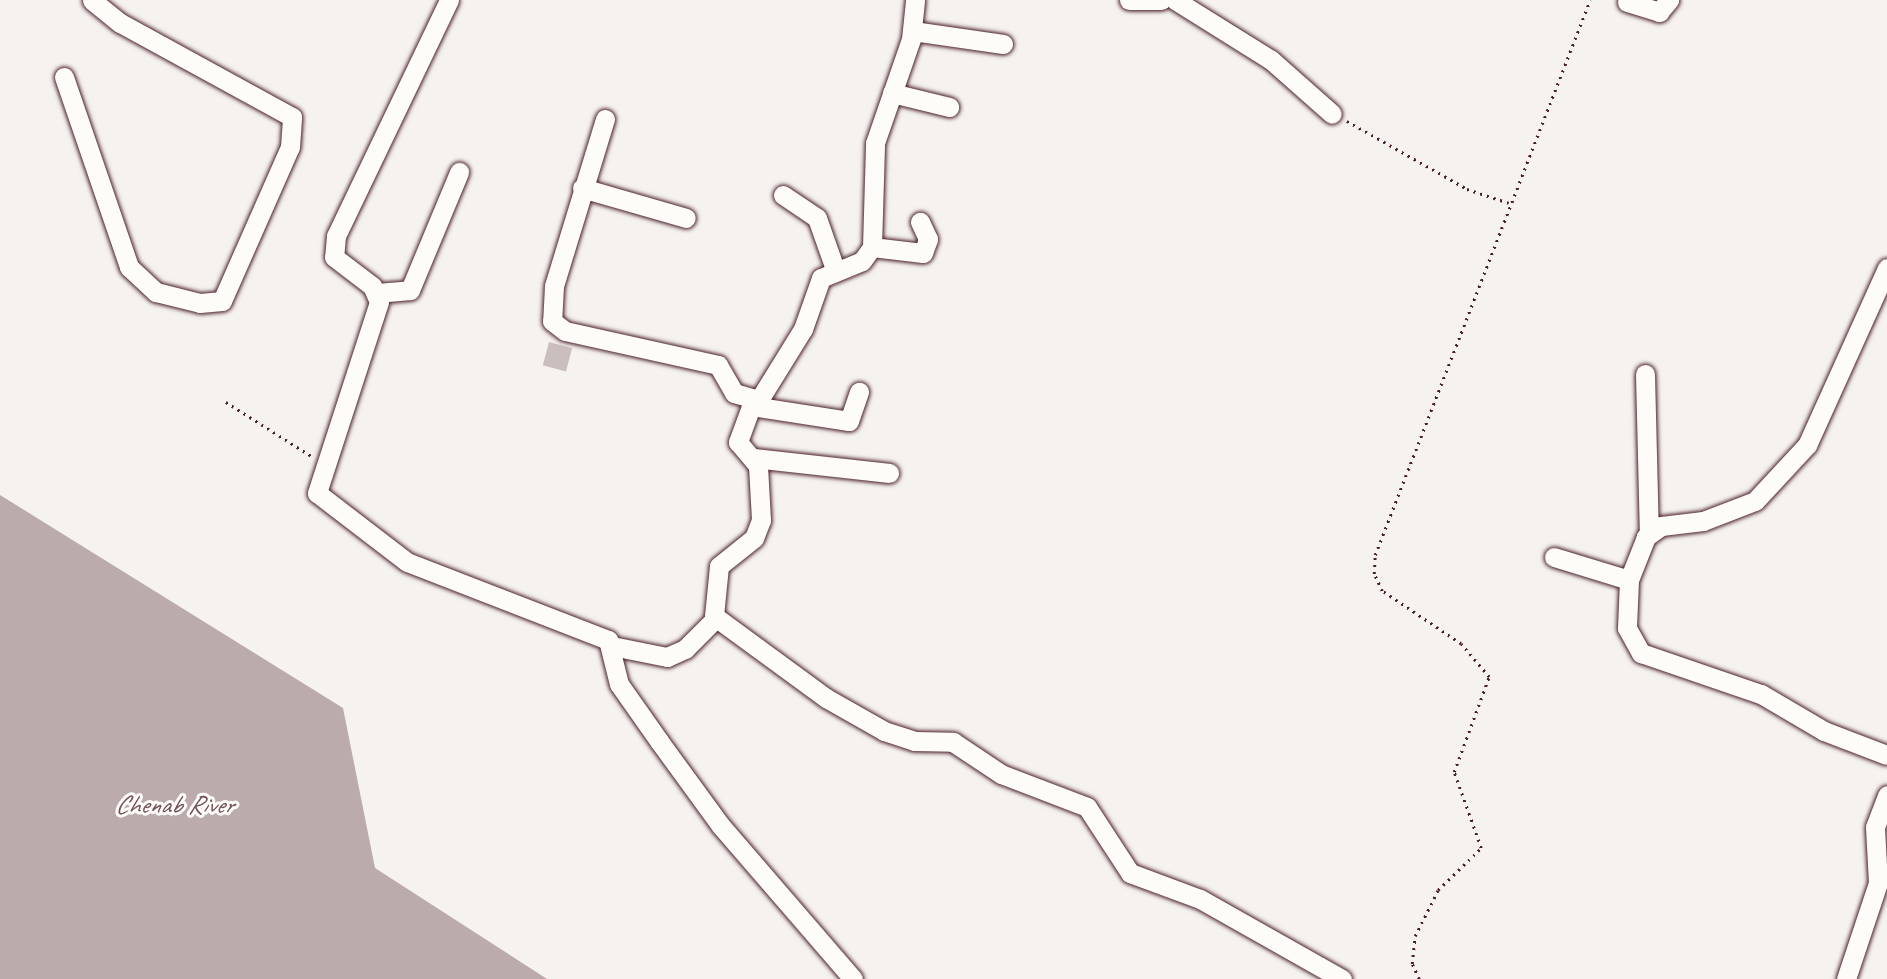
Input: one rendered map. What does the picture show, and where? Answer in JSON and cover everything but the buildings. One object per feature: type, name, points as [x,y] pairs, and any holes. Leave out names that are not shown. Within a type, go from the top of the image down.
[{"type":"street","points":[[64,77],[129,267],[156,292],[200,303],[222,301],[290,148],[292,117],[120,23],[92,0]]},
{"type":"street","points":[[449,0],[336,236],[334,257],[377,293],[410,290],[459,172]]},
{"type":"street","points":[[915,0],[913,31],[875,143],[872,247],[862,261],[821,278],[803,329],[762,397],[752,403],[738,442],[754,458],[761,520],[754,538],[719,566],[711,602],[716,618],[816,691],[884,731],[914,741],[953,743],[1001,774],[1087,807],[1130,873],[1200,899],[1342,979]]},
{"type":"street","points":[[1129,0],[1161,0]]},
{"type":"street","points":[[1175,0],[1271,60],[1332,114]]},
{"type":"street","points":[[1627,2],[1659,12],[1669,0]]},
{"type":"street","points":[[913,31],[1003,44]]},
{"type":"street","points":[[892,93],[949,107]]},
{"type":"street","points":[[605,119],[554,286],[550,313],[556,328],[718,365],[734,393],[752,403],[849,421],[859,392]]},
{"type":"street","points":[[582,188],[686,218]]},
{"type":"street","points":[[783,195],[817,218],[835,270]]},
{"type":"street","points":[[872,247],[923,253],[928,239],[920,222]]},
{"type":"street","points":[[1649,534],[1734,511],[1780,478],[1822,421],[1887,268]]},
{"type":"street","points":[[377,293],[375,322],[316,487],[322,500],[407,562],[612,646],[667,657],[685,649],[716,618]]},
{"type":"street","points":[[1645,374],[1649,534],[1629,580],[1627,628],[1642,653],[1760,694],[1824,731],[1887,755]]},
{"type":"street","points":[[754,458],[889,473]]},
{"type":"street","points":[[1554,557],[1629,580]]},
{"type":"street","points":[[612,646],[619,684],[659,741],[721,826],[853,979]]},
{"type":"street","points":[[1846,979],[1878,883],[1875,827],[1887,795]]},
{"type":"path","points":[[1419,979],[1412,964],[1415,936],[1438,890],[1481,848],[1454,772],[1489,677],[1461,643],[1382,591],[1375,555],[1508,203],[1590,0]]},
{"type":"path","points":[[1332,114],[1467,189],[1508,203]]},
{"type":"path","points":[[226,402],[324,464]]},
{"type":"water","name":"Chenab River","points":[[0,495],[343,708],[375,868],[547,979],[0,979]]}]
